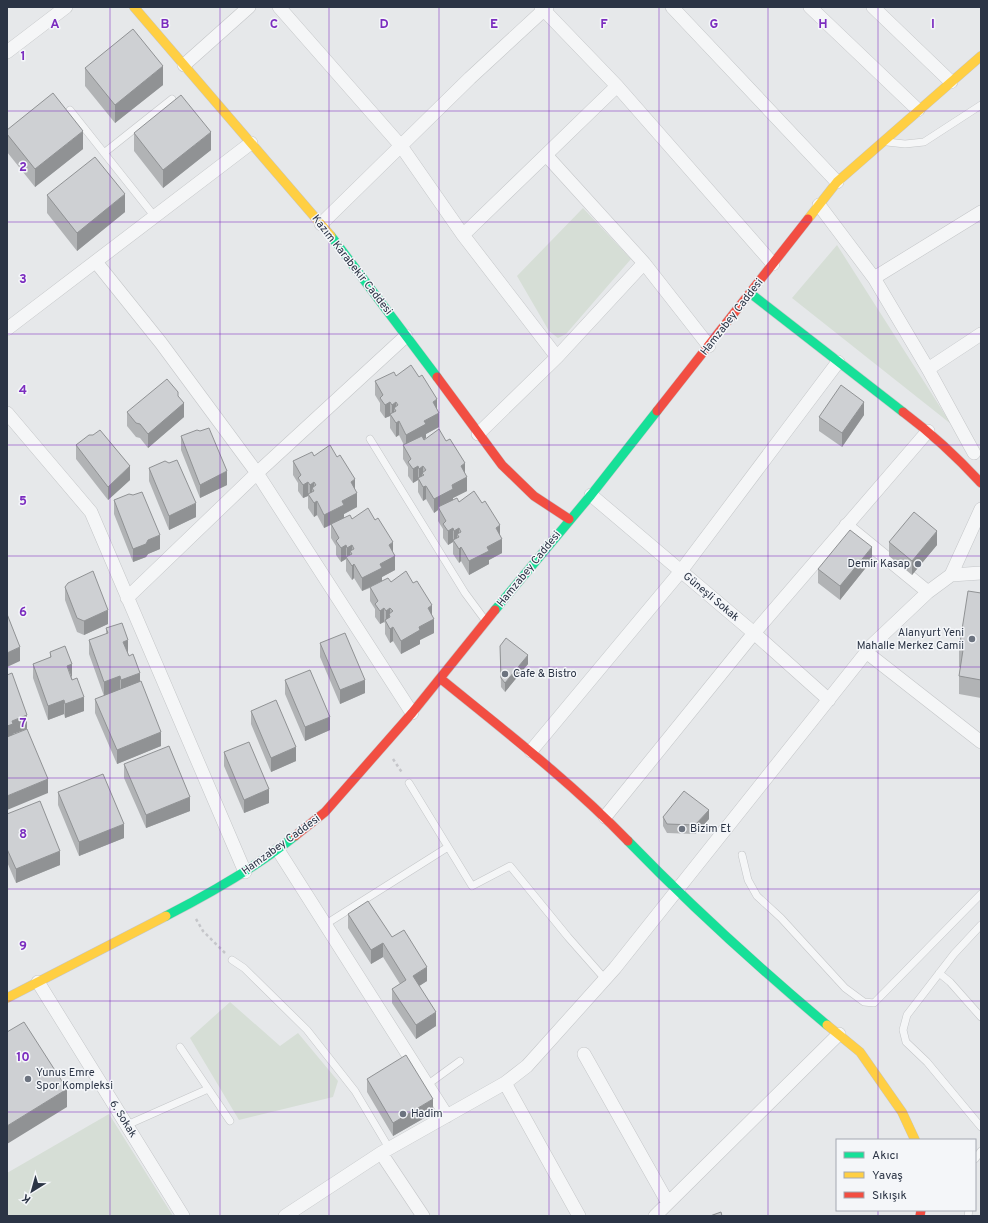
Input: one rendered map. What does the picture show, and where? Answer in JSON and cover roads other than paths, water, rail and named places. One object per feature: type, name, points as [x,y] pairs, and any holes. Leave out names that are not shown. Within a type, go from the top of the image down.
[{"type":"street","points":[[7,52],[66,7]]},
{"type":"street","name":"Kazım Karabekir Caddesi","points":[[134,7],[321,224],[502,465],[534,496],[569,519]]},
{"type":"street","points":[[184,65],[249,7]]},
{"type":"street","points":[[279,7],[401,146],[463,235],[557,357]]},
{"type":"street","points":[[672,7],[837,182]]},
{"type":"street","points":[[810,7],[918,110]]},
{"type":"street","points":[[873,7],[951,82]]},
{"type":"street","points":[[321,224],[470,78],[544,8],[616,86],[773,264]]},
{"type":"street","name":"Hamzabey Caddesi","points":[[7,998],[218,889],[278,850],[325,812],[441,679],[569,519],[591,495],[837,182],[981,56]]},
{"type":"street","points":[[463,235],[616,86]]},
{"type":"street","points":[[7,328],[251,143]]},
{"type":"street","points":[[546,155],[644,263],[709,346]]},
{"type":"street","points":[[819,205],[874,278],[978,451],[960,460]]},
{"type":"street","points":[[874,278],[981,212]]},
{"type":"street","points":[[96,262],[161,343],[258,473],[412,713]]},
{"type":"street","points":[[478,434],[557,357],[644,263]]},
{"type":"street","points":[[750,293],[928,431],[960,460],[981,483]]},
{"type":"street","points":[[928,369],[981,334]]},
{"type":"street","points":[[127,598],[258,473],[406,336]]},
{"type":"street","points":[[531,751],[681,571],[838,362]]},
{"type":"street","points":[[7,413],[91,512],[245,872]]},
{"type":"street","points":[[605,818],[754,633],[928,431]]},
{"type":"street","name":"Güneşli Sokak","points":[[591,495],[754,633],[829,700]]},
{"type":"street","points":[[951,576],[981,509]]},
{"type":"street","points":[[846,525],[928,592]]},
{"type":"street","points":[[285,1216],[385,1151],[505,1083],[527,1066],[605,979],[866,652],[928,592],[951,576],[981,573]]},
{"type":"street","points":[[866,652],[981,742]]},
{"type":"street","points":[[441,679],[531,751],[605,818],[676,890],[785,990],[839,1034],[864,1058],[902,1112],[915,1139]]},
{"type":"street","points":[[278,850],[447,1116]]},
{"type":"street","name":"6. Sokak","points":[[38,982],[183,1216]]},
{"type":"street","points":[[655,1216],[839,1034]]},
{"type":"street","points":[[584,1054],[668,1203]]},
{"type":"street","points":[[505,1083],[579,1216]]},
{"type":"street","points":[[385,1151],[424,1216]]},
{"type":"lane","points":[[104,153],[172,99]]},
{"type":"lane","points":[[883,142],[905,144],[924,142],[981,105]]},
{"type":"lane","points":[[70,110],[155,217]]},
{"type":"lane","points":[[370,439],[465,594],[486,622]]},
{"type":"lane","points":[[409,783],[472,886],[510,866],[568,937],[605,979]]},
{"type":"lane","points":[[326,924],[448,847]]},
{"type":"lane","points":[[742,854],[748,880],[757,896],[781,918],[845,988],[864,1002],[874,1003],[981,894]]},
{"type":"lane","points":[[981,925],[954,954],[939,973],[907,1015],[904,1025],[904,1036],[906,1042],[927,1062],[981,1127]]},
{"type":"lane","points":[[232,960],[244,968],[307,1030],[355,1091],[385,1151]]},
{"type":"lane","points":[[939,973],[950,982],[981,1017]]},
{"type":"lane","points":[[180,1047],[230,1121]]},
{"type":"lane","points":[[427,1085],[460,1061]]},
{"type":"lane","points":[[127,1125],[208,1089]]},
{"type":"place","name":"Demir Kasap","points":[[918,564]]},
{"type":"place","name":"Alanyurt Yeni Mahalle Merkez Camii","points":[[972,639]]},
{"type":"place","name":"Cafe & Bistro","points":[[505,674]]},
{"type":"place","name":"Bizim Et","points":[[682,829]]},
{"type":"place","name":"Yunus Emre Spor Kompleksi","points":[[28,1079]]},
{"type":"place","name":"Hadim","points":[[403,1114]]}]
